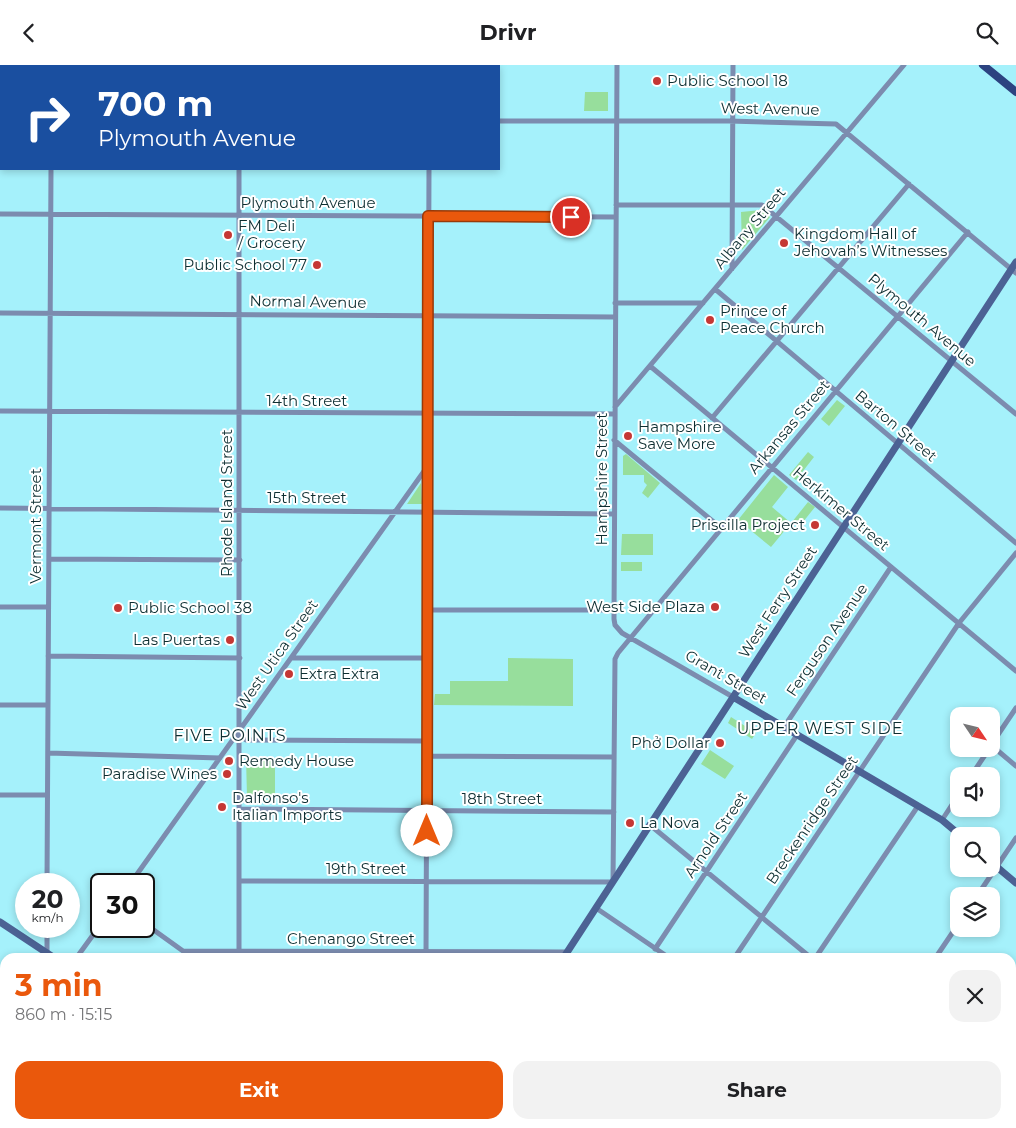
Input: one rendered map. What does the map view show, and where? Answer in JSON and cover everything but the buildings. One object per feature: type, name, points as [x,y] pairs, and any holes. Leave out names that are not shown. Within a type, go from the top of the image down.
[{"type":"main road","points":[[983,65],[1016,93]]},
{"type":"street","name":"Hampshire Street","points":[[617,65],[614,610],[615,625],[629,637]]},
{"type":"street","points":[[732,269],[733,65]]},
{"type":"street","name":"Albany Street","points":[[615,407],[904,65]]},
{"type":"street","name":"West Avenue","points":[[500,121],[732,121],[827,122],[836,124],[1014,271]]},
{"type":"street","name":"Vermont Street","points":[[47,873],[51,170]]},
{"type":"street","name":"Rhode Island Street","points":[[239,170],[239,951]]},
{"type":"street","points":[[426,953],[429,170]]},
{"type":"street","points":[[712,418],[909,184]]},
{"type":"street","name":"Plymouth Avenue","points":[[616,205],[762,205],[777,215],[1016,415]]},
{"type":"street","name":"Plymouth Avenue","points":[[0,214],[616,217]]},
{"type":"street","name":"Arkansas Street","points":[[629,637],[968,233]]},
{"type":"street","name":"West Ferry Street","points":[[566,953],[951,360],[1014,271],[1016,262]]},
{"type":"street","name":"Barton Street","points":[[715,289],[1016,543]]},
{"type":"street","points":[[615,303],[703,303]]},
{"type":"street","name":"Normal Avenue","points":[[0,313],[615,317]]},
{"type":"street","name":"Herkimer Street","points":[[650,366],[1016,671]]},
{"type":"street","name":"14th Street","points":[[0,411],[614,414]]},
{"type":"street","points":[[614,440],[721,528]]},
{"type":"street","name":"West Utica Street","points":[[138,873],[428,465]]},
{"type":"street","name":"15th Street","points":[[0,509],[614,514]]},
{"type":"street","name":"Breckenridge Street","points":[[739,953],[959,623],[1016,553]]},
{"type":"street","points":[[49,559],[240,560]]},
{"type":"street","name":"Ferguson Avenue","points":[[784,727],[891,567]]},
{"type":"street","points":[[0,607],[48,607]]},
{"type":"street","points":[[427,610],[614,610]]},
{"type":"street","points":[[613,882],[615,659],[629,637]]},
{"type":"street","name":"Grant Street","points":[[629,637],[942,820],[950,827]]},
{"type":"street","points":[[48,656],[240,658]]},
{"type":"street","points":[[291,658],[427,658]]},
{"type":"street","points":[[0,705],[48,705]]},
{"type":"street","points":[[1000,732],[1016,708]]},
{"type":"street","points":[[238,734],[246,740],[427,741]]},
{"type":"street","name":"Arnold Street","points":[[655,949],[797,735]]},
{"type":"street","points":[[48,753],[220,757]]},
{"type":"street","points":[[1000,753],[1016,766]]},
{"type":"street","points":[[427,756],[614,757]]},
{"type":"street","points":[[0,795],[47,795]]},
{"type":"street","points":[[819,953],[918,806]]},
{"type":"street","points":[[942,820],[950,808]]},
{"type":"street","name":"18th Street","points":[[240,809],[614,812]]},
{"type":"street","points":[[650,825],[805,953]]},
{"type":"street","points":[[1000,857],[1016,839]]},
{"type":"street","points":[[1000,869],[1016,883]]},
{"type":"street","name":"19th Street","points":[[240,881],[613,882]]},
{"type":"street","points":[[596,908],[662,953]]},
{"type":"street","points":[[0,922],[46,953]]},
{"type":"street","name":"Chenango Street","points":[[155,931],[183,951],[332,953]]},
{"type":"street","points":[[939,953],[950,936]]},
{"type":"street","points":[[48,938],[50,953]]},
{"type":"street","points":[[80,953],[91,938]]},
{"type":"green space","points":[[585,92],[608,92],[608,111],[584,111]]},
{"type":"green space","points":[[761,210],[770,217],[742,250],[741,212]]},
{"type":"green space","points":[[837,400],[845,406],[829,426],[821,419]]},
{"type":"green space","points":[[808,452],[814,457],[796,480],[789,475]]},
{"type":"green space","points":[[626,454],[660,483],[648,498],[642,493],[647,485],[644,482],[644,475],[623,475],[623,456]]},
{"type":"green space","points":[[774,475],[788,487],[772,507],[791,523],[771,547],[738,520]]},
{"type":"green space","points":[[421,483],[422,504],[407,504]]},
{"type":"green space","points":[[808,502],[815,507],[799,527],[792,522]]},
{"type":"green space","points":[[622,534],[653,534],[653,555],[621,555]]},
{"type":"green space","points":[[621,562],[642,562],[642,571],[621,571]]},
{"type":"green space","points":[[508,658],[573,659],[573,706],[434,705],[435,694],[450,694],[450,681],[508,681]]},
{"type":"green space","points":[[731,717],[756,733],[752,739],[728,723]]},
{"type":"green space","points":[[710,750],[734,766],[725,779],[701,764]]},
{"type":"green space","points":[[246,758],[275,758],[275,796],[247,796]]},
{"type":"place","name":"Public School 18","points":[[657,81]]},
{"type":"place","name":"FM Deli / Grocery","points":[[228,235]]},
{"type":"place","name":"Kingdom Hall of Jehovah’s Witnesses","points":[[784,243]]},
{"type":"place","name":"Public School 77","points":[[317,265]]},
{"type":"place","name":"Prince of Peace Church","points":[[710,320]]},
{"type":"place","name":"Hampshire Save More","points":[[628,436]]},
{"type":"place","name":"Priscilla Project","points":[[815,525]]},
{"type":"place","name":"West Side Plaza","points":[[715,607]]},
{"type":"place","name":"Public School 38","points":[[118,608]]},
{"type":"place","name":"Las Puertas","points":[[230,640]]},
{"type":"place","name":"Extra Extra","points":[[289,674]]},
{"type":"place","name":"Phở Dollar","points":[[720,743]]},
{"type":"place","name":"Remedy House","points":[[229,761]]},
{"type":"place","name":"Paradise Wines","points":[[227,774]]},
{"type":"place","name":"Dalfonso's Italian Imports","points":[[222,807]]},
{"type":"place","name":"La Nova","points":[[630,823]]},
{"type":"district","name":"UPPER WEST SIDE","points":[[820,728]]},
{"type":"district","name":"FIVE POINTS","points":[[230,735]]},
{"type":"route","points":[[427,831],[428,216],[571,217]]}]
